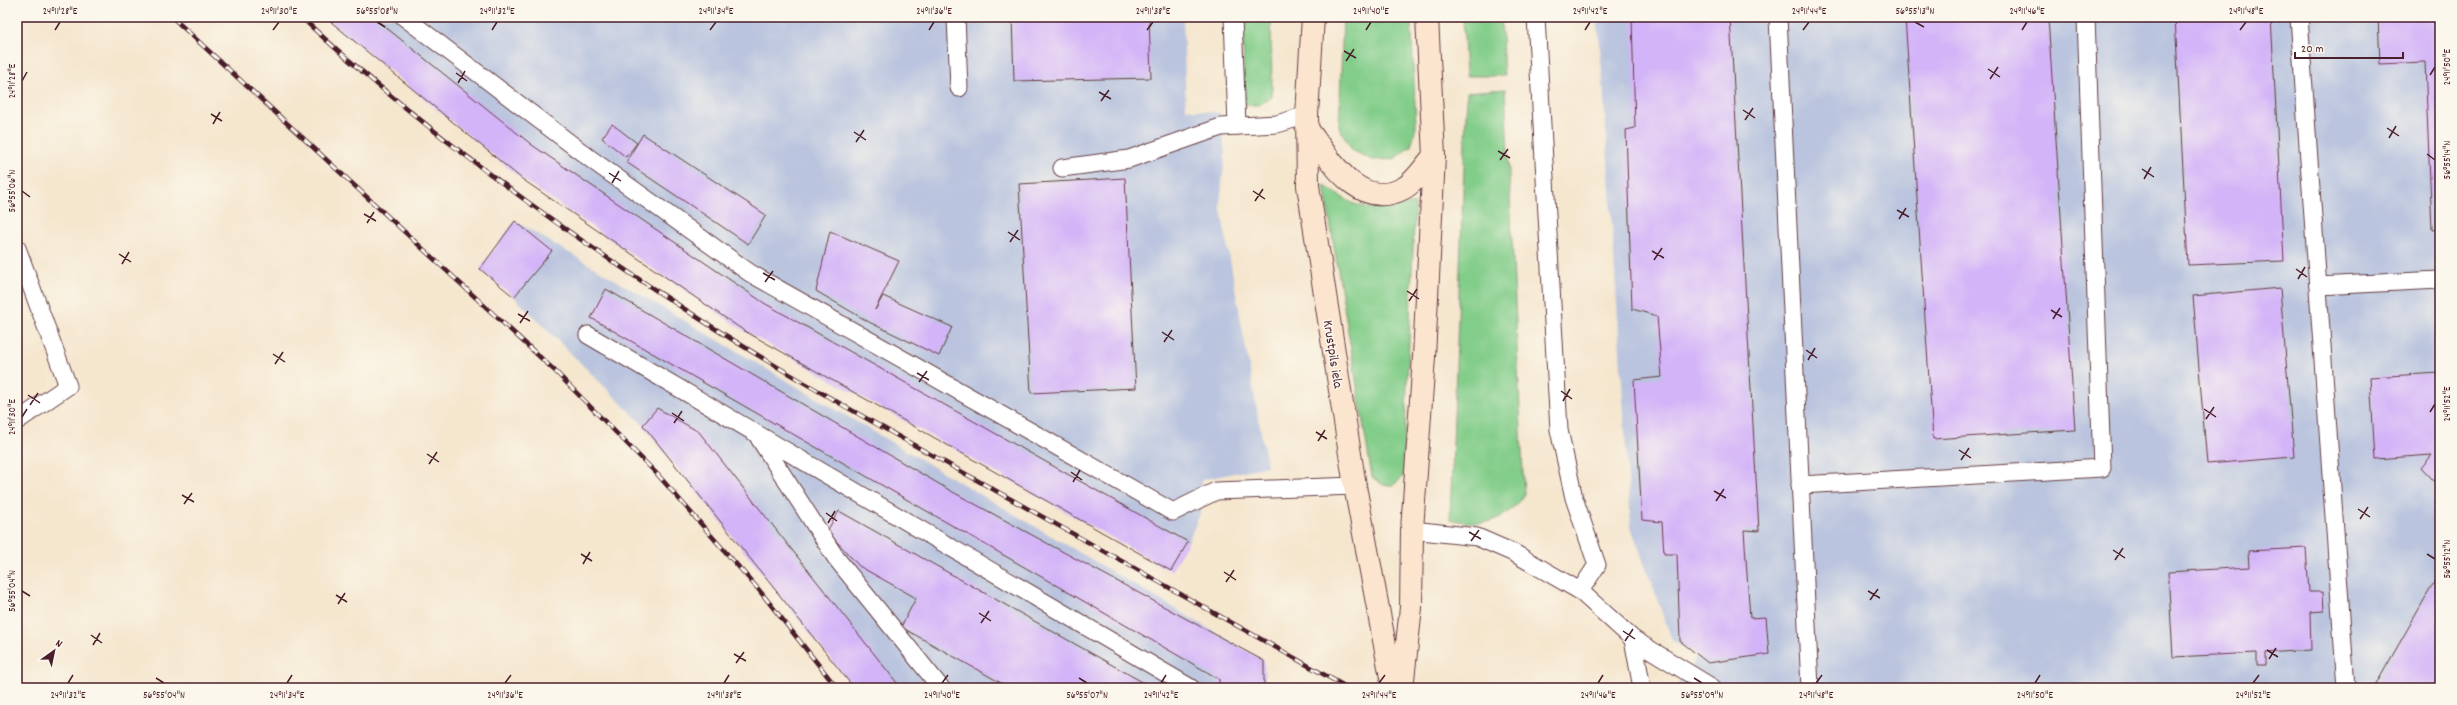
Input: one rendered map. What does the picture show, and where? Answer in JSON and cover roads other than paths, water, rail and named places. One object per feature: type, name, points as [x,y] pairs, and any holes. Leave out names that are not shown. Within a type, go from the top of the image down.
[{"type":"main road","name":"Krustpils iela","points":[[1313,17],[1308,123],[1308,186],[1355,486],[1393,688]]},
{"type":"main road","points":[[1402,688],[1411,608],[1412,530],[1424,357],[1434,156],[1427,17]]},
{"type":"main road","points":[[1308,123],[1339,172],[1360,189],[1383,196],[1406,187],[1434,156]]},
{"type":"lane","points":[[404,17],[592,160],[750,273],[1173,512],[1216,491],[1355,486]]},
{"type":"lane","points":[[956,17],[959,88]]},
{"type":"lane","points":[[1233,17],[1237,126]]},
{"type":"lane","points":[[1536,17],[1559,430],[1574,498],[1597,565],[1580,591]]},
{"type":"lane","points":[[1778,17],[1810,688]]},
{"type":"lane","points":[[1800,485],[2102,468],[2086,17]]},
{"type":"lane","points":[[2299,17],[2346,688]]},
{"type":"lane","points":[[1062,168],[1128,159],[1222,127],[1308,123]]},
{"type":"lane","points":[[17,248],[68,386],[17,421]]},
{"type":"lane","points":[[2318,286],[2440,280]]},
{"type":"lane","points":[[588,335],[1190,688]]},
{"type":"lane","points":[[757,434],[836,558],[937,684],[950,688]]},
{"type":"lane","points":[[1412,530],[1477,537],[1514,552],[1580,591],[1633,639],[1713,688]]},
{"type":"lane","points":[[1633,639],[1642,688]]},
{"type":"railway","points":[[172,17],[554,370],[658,475],[759,590],[837,688]]},
{"type":"railway","points":[[301,17],[395,100],[494,177],[595,250],[700,319],[848,408],[1348,688]]}]
